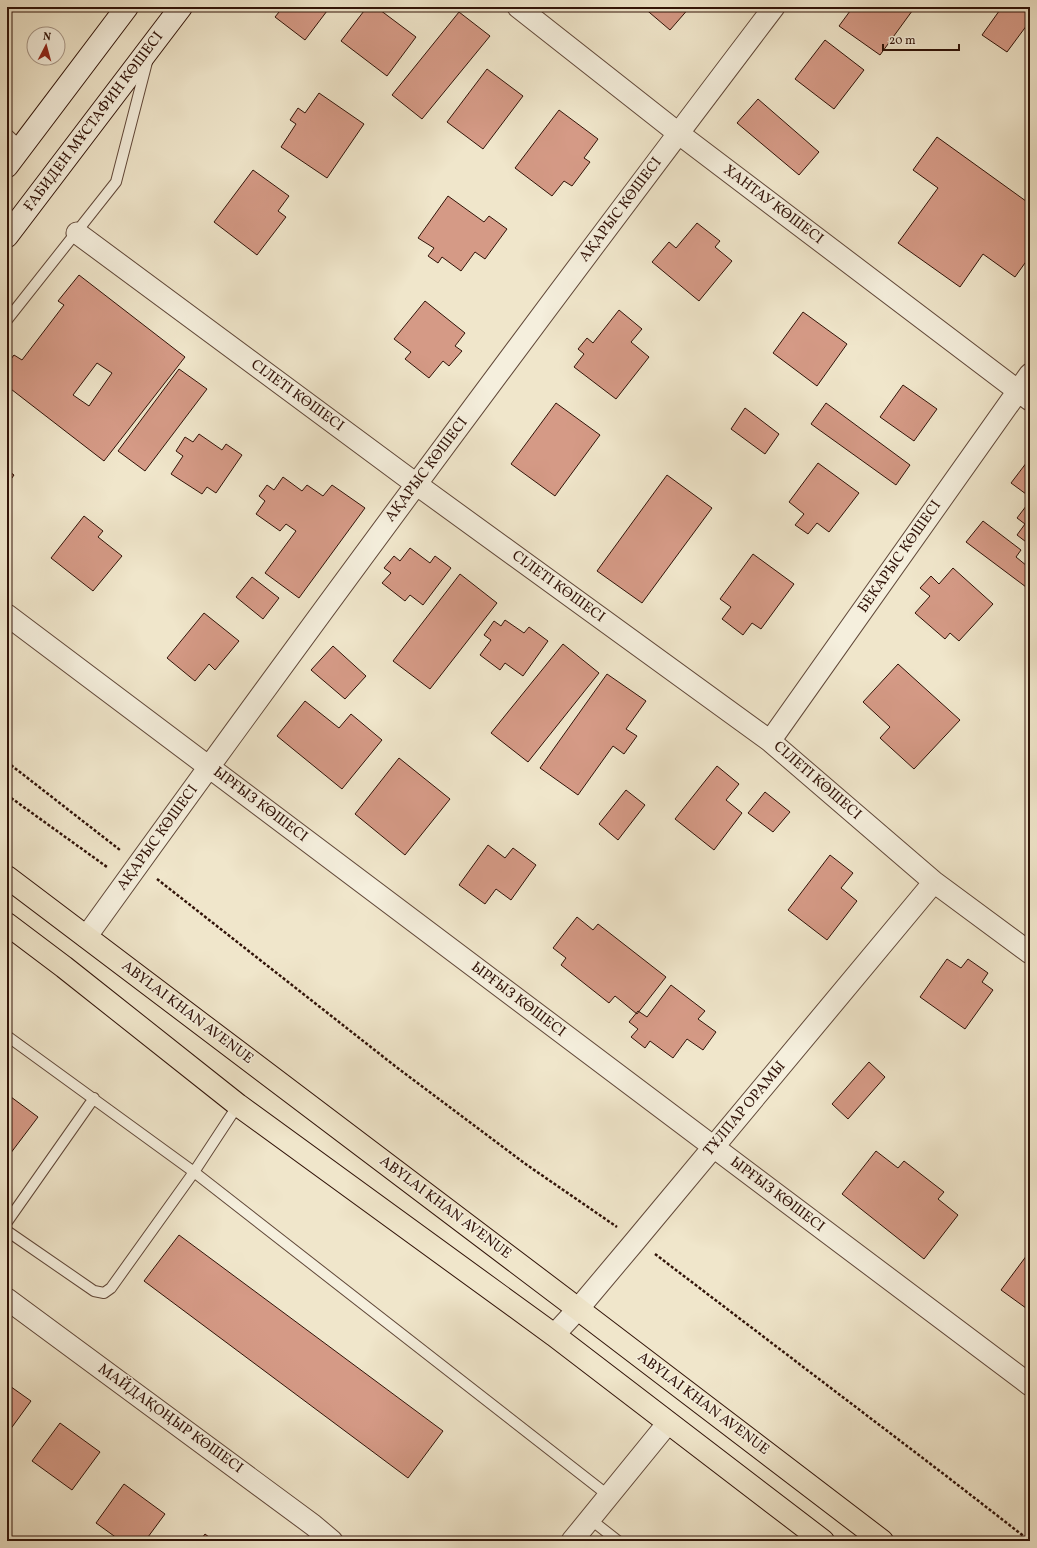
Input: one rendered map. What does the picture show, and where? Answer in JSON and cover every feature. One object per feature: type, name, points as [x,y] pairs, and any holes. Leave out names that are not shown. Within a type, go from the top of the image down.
[{"type":"main road","points":[[7,166],[14,141],[127,7]]},
{"type":"main road","name":"ҒАБИДЕН МҰСТАФИН КӨШЕСІ","points":[[7,236],[181,7]]},
{"type":"main road","name":"ABYLAI KHAN AVENUE","points":[[7,877],[882,1541]]},
{"type":"main road","points":[[7,924],[64,967],[238,1105],[554,1335],[822,1541]]},
{"type":"main road","points":[[7,938],[64,967]]},
{"type":"street","name":"ХАНТАУ КӨШЕСІ","points":[[518,7],[678,133],[1024,395]]},
{"type":"street","name":"АҚАРЫС КӨШЕСІ","points":[[86,937],[416,484],[774,7]]},
{"type":"street","name":"СІЛЕТІ КӨШЕСІ","points":[[76,234],[416,484],[770,741],[934,882],[1030,953]]},
{"type":"street","name":"БЕКАРЫС КӨШЕСІ","points":[[770,741],[1024,395],[1030,374]]},
{"type":"street","name":"ЫРҒЫЗ КӨШЕСІ","points":[[7,615],[1030,1385]]},
{"type":"street","name":"ТҰЛПАР ОРАМЫ","points":[[554,1335],[636,1240],[934,882]]},
{"type":"street","name":"МАЙДАҚОҢЫР КӨШЕСІ","points":[[7,1299],[313,1525],[332,1541]]},
{"type":"street","points":[[572,1541],[668,1423]]},
{"type":"lane","points":[[7,320],[116,182],[151,47]]},
{"type":"lane","points":[[7,1036],[194,1172],[609,1496]]},
{"type":"lane","points":[[7,1222],[94,1098]]},
{"type":"lane","points":[[7,1231],[94,1291],[104,1293],[111,1288],[194,1172],[238,1105]]},
{"type":"lane","points":[[590,1519],[618,1541]]},
{"type":"path","points":[[7,762],[395,1066],[527,1165],[636,1240],[1030,1541]]},
{"type":"path","points":[[7,795],[126,881]]},
{"type":"building","points":[[283,7],[330,7],[305,40],[275,17]]},
{"type":"building","points":[[367,7],[376,7],[416,37],[387,76],[341,41]]},
{"type":"building","points":[[643,7],[690,7],[670,30]]},
{"type":"building","points":[[853,7],[915,7],[880,55],[839,26]]},
{"type":"building","points":[[1002,7],[1030,7],[1030,21],[1007,52],[982,35]]},
{"type":"building","points":[[459,12],[490,36],[422,119],[392,95]]},
{"type":"building","points":[[825,40],[864,70],[834,109],[795,79]]},
{"type":"building","points":[[487,69],[523,96],[483,149],[447,122]]},
{"type":"building","points":[[319,93],[364,124],[327,178],[281,147],[296,124],[290,120],[298,108],[305,113]]},
{"type":"building","points":[[758,99],[819,152],[799,175],[737,123]]},
{"type":"building","points":[[559,110],[598,139],[584,158],[590,162],[572,186],[564,181],[552,196],[515,168]]},
{"type":"building","points":[[937,137],[1030,204],[1030,256],[1015,277],[983,254],[960,287],[898,243],[938,188],[913,170]]},
{"type":"building","points":[[253,170],[289,196],[278,211],[286,217],[257,255],[214,222]]},
{"type":"building","points":[[448,196],[484,222],[489,216],[507,229],[485,259],[475,252],[461,271],[442,257],[438,263],[428,256],[434,248],[418,238]]},
{"type":"building","points":[[697,223],[720,241],[715,247],[732,261],[699,301],[652,262],[669,242],[676,248]]},
{"type":"building","points":[[79,275],[185,357],[104,461],[7,386],[7,364],[14,355],[22,360],[64,305],[58,301]],"holes":[[[97,363],[112,373],[89,406],[73,395]]]},
{"type":"building","points":[[425,301],[465,333],[455,346],[462,351],[449,366],[443,361],[429,378],[405,359],[411,352],[394,339]]},
{"type":"building","points":[[619,310],[642,329],[631,342],[649,357],[616,399],[574,367],[584,354],[578,349],[587,338],[593,343]]},
{"type":"building","points":[[803,312],[847,344],[817,386],[773,353]]},
{"type":"building","points":[[179,369],[207,389],[145,471],[118,451]]},
{"type":"building","points":[[903,385],[937,409],[914,441],[880,417]]},
{"type":"building","points":[[556,403],[600,435],[555,496],[511,464]]},
{"type":"building","points":[[826,403],[910,465],[896,485],[811,424]]},
{"type":"building","points":[[745,408],[779,434],[765,454],[731,429]]},
{"type":"building","points":[[199,434],[222,450],[226,444],[242,455],[216,493],[207,487],[202,494],[171,474],[183,456],[176,451],[185,437],[193,442]]},
{"type":"building","points":[[1027,462],[1030,464],[1030,497],[1011,483]]},
{"type":"building","points":[[818,463],[859,493],[829,532],[817,523],[808,534],[795,525],[804,514],[789,502]]},
{"type":"building","points":[[7,470],[14,475],[7,485]]},
{"type":"building","points":[[667,475],[712,508],[642,603],[597,571]]},
{"type":"building","points":[[283,477],[302,491],[307,485],[323,496],[332,485],[365,508],[299,598],[265,573],[296,531],[286,524],[280,531],[256,514],[265,501],[259,496],[267,485],[274,490]]},
{"type":"building","points":[[1030,501],[1030,545],[1017,535],[1025,524],[1017,518]]},
{"type":"building","points":[[84,516],[103,531],[98,537],[122,556],[93,591],[51,558]]},
{"type":"building","points":[[983,521],[1021,550],[1016,557],[1027,566],[1030,562],[1030,590],[966,542]]},
{"type":"building","points":[[410,548],[430,563],[435,556],[451,568],[423,605],[410,595],[405,601],[382,583],[391,573],[384,568],[394,556],[400,561]]},
{"type":"building","points":[[753,554],[794,584],[761,629],[752,623],[743,635],[722,619],[731,607],[720,599]]},
{"type":"building","points":[[953,568],[993,604],[959,641],[950,633],[945,639],[915,613],[930,596],[920,588],[931,576],[939,584]]},
{"type":"building","points":[[460,574],[497,603],[430,689],[393,661]]},
{"type":"building","points":[[252,577],[279,598],[263,619],[236,597]]},
{"type":"building","points":[[204,613],[239,641],[215,670],[209,664],[195,681],[167,658]]},
{"type":"building","points":[[505,620],[524,633],[529,627],[548,641],[523,676],[505,663],[500,670],[480,655],[491,640],[484,635],[494,621],[501,626]]},
{"type":"building","points":[[563,644],[599,673],[528,762],[491,733]]},
{"type":"building","points":[[333,646],[366,676],[345,699],[311,670]]},
{"type":"building","points":[[898,664],[960,720],[914,769],[880,738],[890,727],[863,702]]},
{"type":"building","points":[[607,674],[646,701],[626,729],[637,736],[624,754],[613,746],[578,795],[540,768]]},
{"type":"building","points":[[305,701],[339,728],[351,714],[382,740],[342,789],[277,736]]},
{"type":"building","points":[[399,758],[450,799],[405,855],[355,814]]},
{"type":"building","points":[[717,766],[739,784],[726,800],[742,813],[714,850],[675,819]]},
{"type":"building","points":[[626,790],[645,805],[618,840],[599,824]]},
{"type":"building","points":[[765,792],[790,812],[773,832],[748,813]]},
{"type":"building","points":[[488,845],[505,858],[513,848],[536,865],[511,900],[496,889],[485,904],[459,885]]},
{"type":"building","points":[[830,855],[853,873],[841,888],[857,901],[827,940],[788,910]]},
{"type":"building","points":[[577,917],[593,930],[598,924],[666,977],[637,1014],[615,996],[609,1003],[561,965],[566,958],[553,948]]},
{"type":"building","points":[[947,959],[961,968],[968,959],[988,973],[982,982],[993,990],[965,1029],[920,997]]},
{"type":"building","points":[[671,985],[705,1011],[698,1019],[716,1032],[703,1050],[687,1039],[673,1058],[650,1041],[645,1048],[631,1037],[638,1029],[629,1022],[638,1011],[647,1017]]},
{"type":"building","points":[[869,1062],[885,1077],[848,1119],[832,1104]]},
{"type":"building","points":[[7,1094],[38,1117],[7,1158]]},
{"type":"building","points":[[876,1151],[898,1168],[904,1161],[944,1192],[938,1199],[958,1215],[924,1259],[842,1194]]},
{"type":"building","points":[[179,1235],[443,1431],[408,1478],[144,1281]]},
{"type":"building","points":[[1030,1251],[1030,1311],[1001,1290]]},
{"type":"building","points":[[7,1384],[31,1401],[7,1434]]},
{"type":"building","points":[[60,1423],[100,1452],[72,1490],[32,1461]]},
{"type":"building","points":[[124,1484],[165,1514],[145,1541],[121,1541],[96,1523]]},
{"type":"building","points":[[205,1534],[214,1541],[200,1541]]}]
